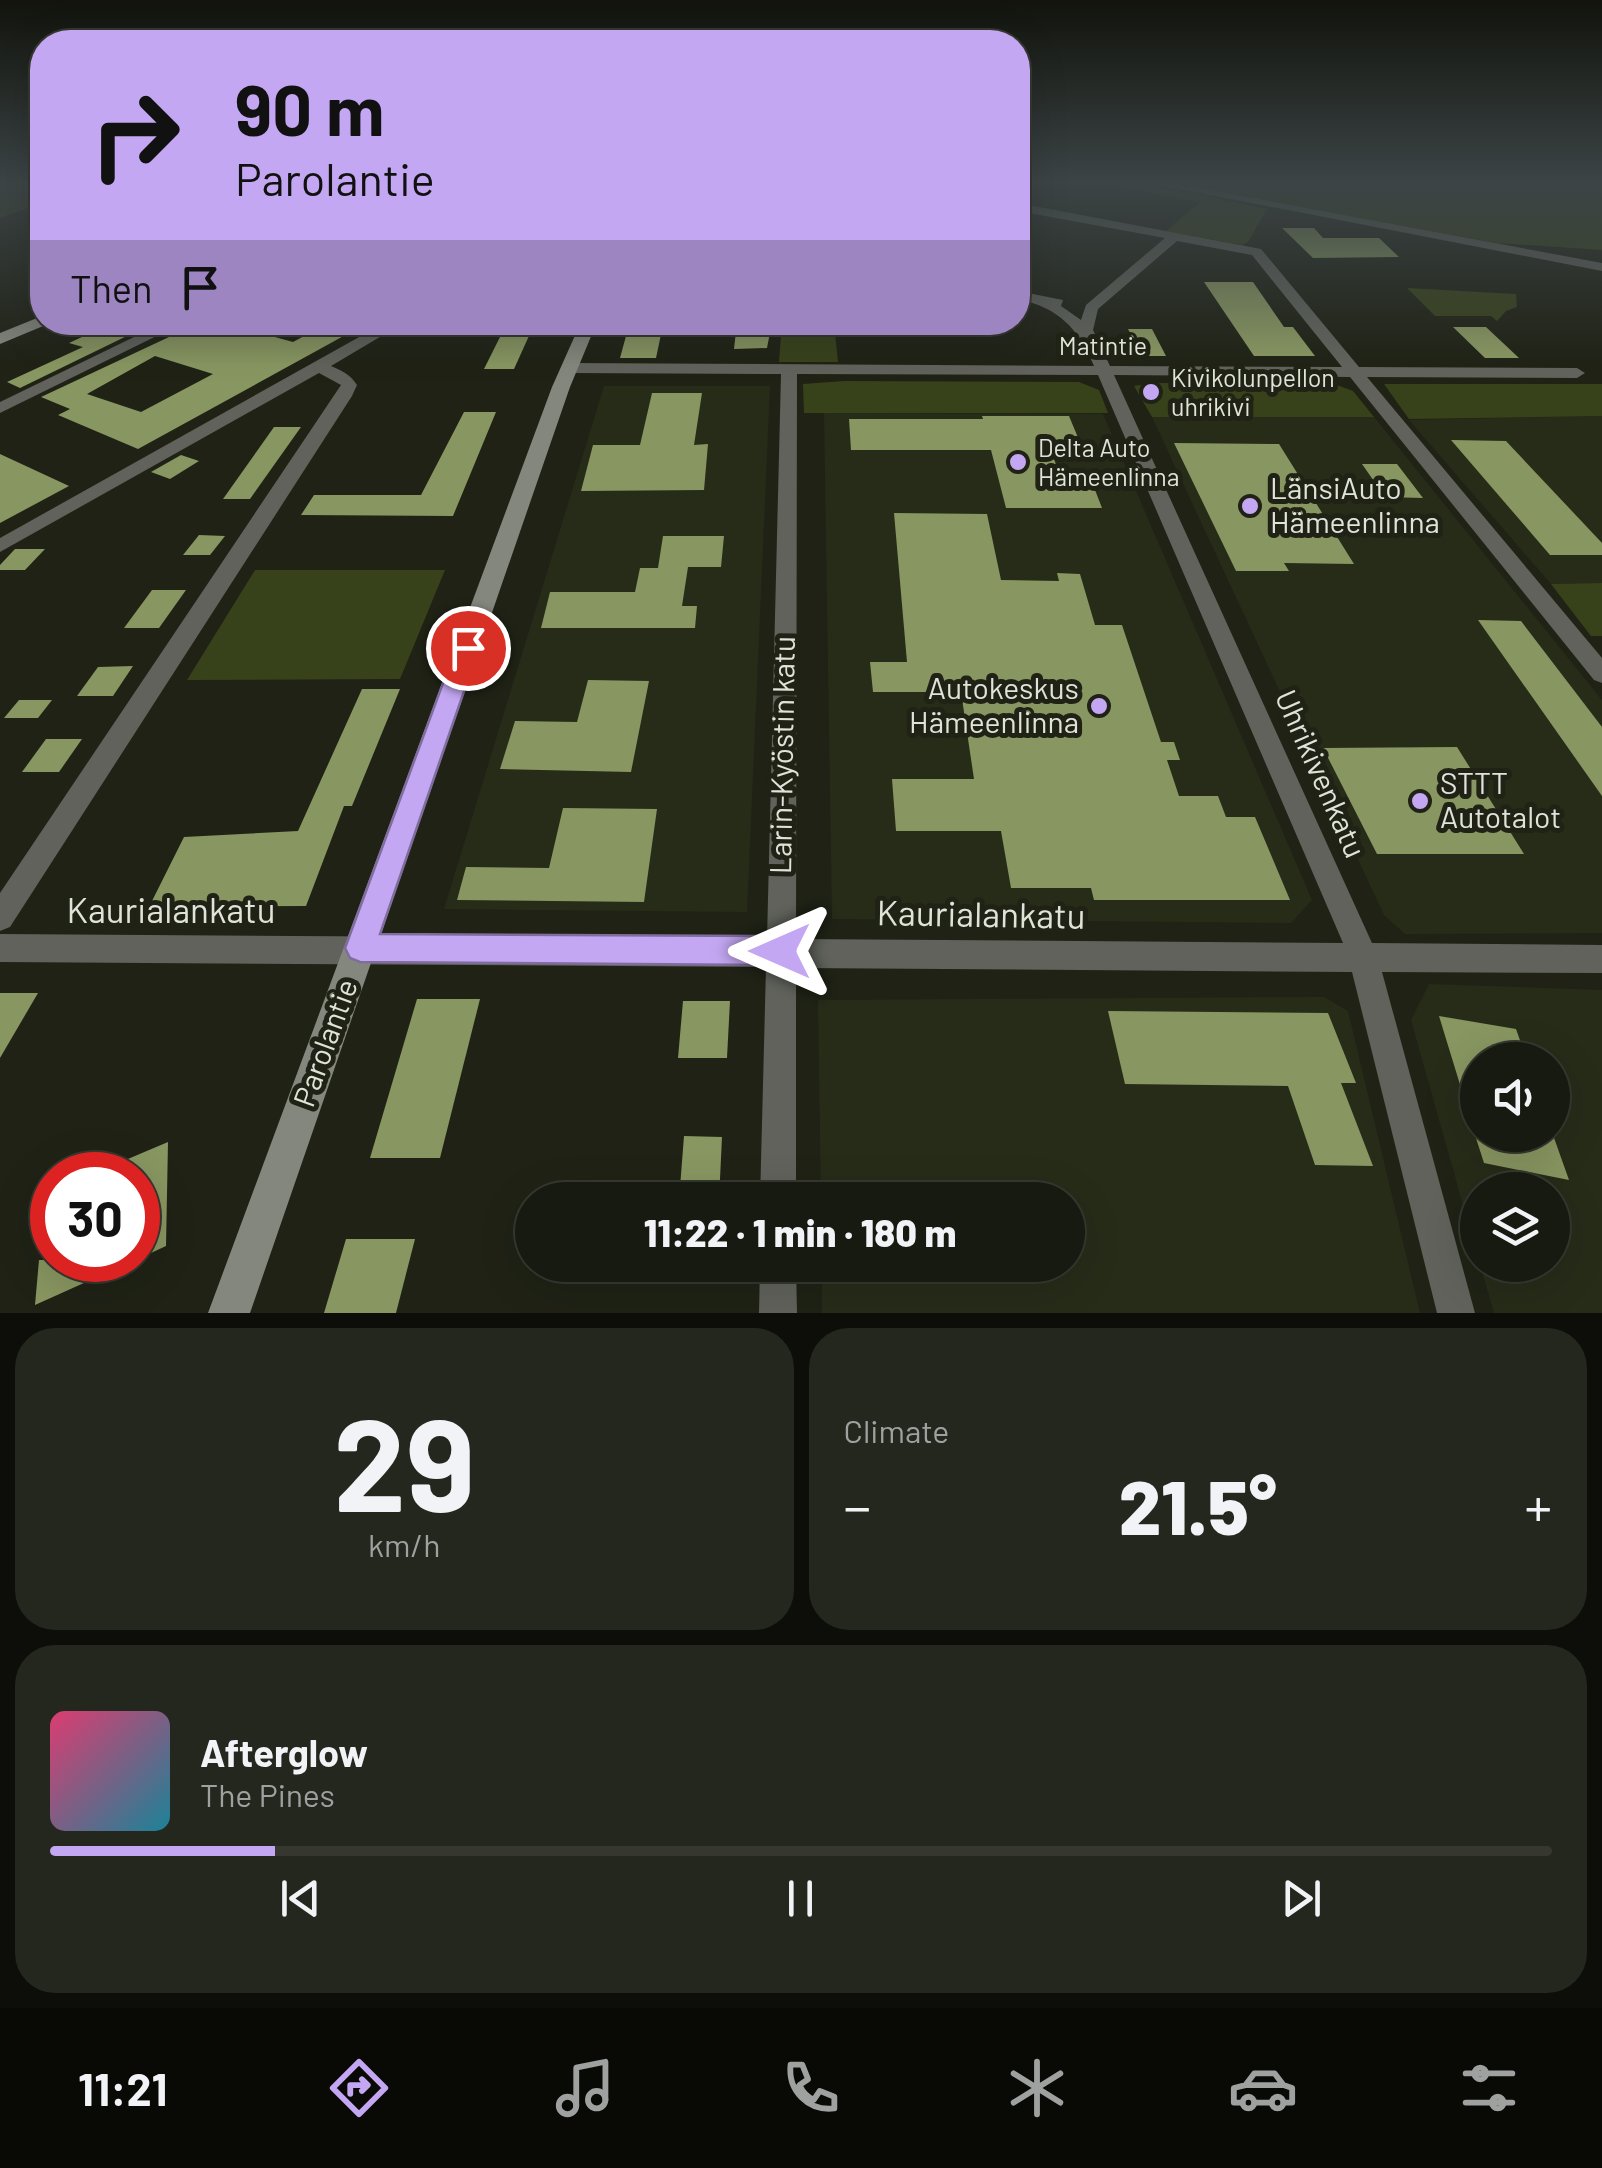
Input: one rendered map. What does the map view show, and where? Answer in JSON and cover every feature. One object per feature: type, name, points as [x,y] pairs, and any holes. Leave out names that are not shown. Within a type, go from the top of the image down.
[{"type":"main road","points":[[0,339],[30,326]]},
{"type":"main road","name":"Parolantie","points":[[228,1313],[582,335]]},
{"type":"street","points":[[1086,330],[1091,308],[1168,242]]},
{"type":"street","points":[[1203,242],[1256,252],[1602,674]]},
{"type":"street","points":[[1470,242],[1602,267]]},
{"type":"street","points":[[1030,298],[1087,306],[1098,302]]},
{"type":"street","name":"Uhrikivenkatu","points":[[1044,301],[1086,330],[1106,371],[1362,956],[1456,1313]]},
{"type":"street","points":[[0,408],[151,335]]},
{"type":"street","points":[[0,546],[375,335]]},
{"type":"street","points":[[0,918],[344,396],[349,386],[340,376],[318,367]]},
{"type":"street","name":"Matintie","points":[[568,368],[1577,374]]},
{"type":"street","name":"Larin-Kyöstin katu","points":[[778,1182],[789,370]]},
{"type":"street","name":"Kaurialankatu","points":[[0,948],[1602,959]]},
{"type":"street","points":[[778,1282],[778,1313]]},
{"type":"shaded area","points":[[604,386],[770,386],[747,912],[444,909]]},
{"type":"shaded area","points":[[824,413],[1103,414],[1312,900],[1291,923],[832,919]]},
{"type":"shaded area","points":[[1602,416],[1602,583],[1551,584],[1409,420]]},
{"type":"shaded area","points":[[1152,417],[1374,417],[1602,700],[1602,933],[1405,934],[1384,915]]},
{"type":"shaded area","points":[[1429,984],[1602,990],[1602,1313],[1494,1313],[1485,1282],[1570,1282],[1570,1172],[1460,1172],[1460,1194],[1411,1020]]},
{"type":"shaded area","points":[[1324,997],[1348,1011],[1420,1313],[822,1313],[822,1282],[1085,1282],[1085,1182],[821,1182],[818,1000]]},
{"type":"green space","points":[[1493,242],[1602,242],[1602,250]]},
{"type":"green space","points":[[1407,288],[1516,294],[1517,307],[1506,311],[1497,321],[1491,316],[1435,316]]},
{"type":"green space","points":[[781,335],[835,335],[838,362],[779,362]]},
{"type":"green space","points":[[1079,382],[1099,390],[1108,413],[804,413],[803,384]]},
{"type":"green space","points":[[1334,384],[1353,391],[1374,417],[1152,417],[1134,386]]},
{"type":"green space","points":[[1384,384],[1602,384],[1602,416],[1409,419]]},
{"type":"green space","points":[[255,570],[445,570],[400,679],[187,680]]},
{"type":"green space","points":[[1602,583],[1602,636],[1591,636],[1551,584]]},
{"type":"building","points":[[1297,242],[1383,242],[1399,257],[1313,258]]},
{"type":"building","points":[[1204,282],[1253,282],[1284,327],[1293,327],[1315,356],[1254,356]]},
{"type":"building","points":[[1453,327],[1486,327],[1519,358],[1485,358]]},
{"type":"building","points":[[1128,329],[1152,329],[1166,356],[1142,356]]},
{"type":"building","points":[[86,335],[129,335],[20,388],[7,382],[83,347],[69,343]]},
{"type":"building","points":[[173,335],[268,335],[293,342],[306,335],[345,335],[138,449],[58,415],[70,409],[41,397]],"holes":[[[155,356],[213,374],[141,412],[87,394]]]},
{"type":"building","points":[[501,335],[529,335],[514,369],[484,369]]},
{"type":"building","points":[[626,335],[661,335],[656,358],[620,358]]},
{"type":"building","points":[[736,335],[770,335],[767,348],[734,349]]},
{"type":"building","points":[[652,393],[702,393],[694,445],[708,444],[704,490],[581,491],[593,445],[640,445]]},
{"type":"building","points":[[464,412],[496,412],[453,516],[301,515],[314,495],[421,495]]},
{"type":"building","points":[[982,416],[1069,416],[1079,440],[1048,440],[1060,477],[1090,477],[1102,508],[1006,508],[991,450],[851,450],[849,419],[983,419]]},
{"type":"building","points":[[274,427],[301,427],[250,499],[223,499]]},
{"type":"building","points":[[1451,440],[1506,441],[1602,543],[1602,555],[1550,555]]},
{"type":"building","points":[[1174,443],[1279,444],[1354,564],[1284,563],[1289,571],[1236,571]]},
{"type":"building","points":[[0,454],[69,486],[0,523]]},
{"type":"building","points":[[181,455],[199,461],[170,479],[151,472]]},
{"type":"building","points":[[1362,464],[1397,464],[1423,498],[1385,497]]},
{"type":"building","points":[[894,513],[987,514],[1001,580],[1059,581],[1057,573],[1080,574],[1095,625],[1122,625],[1161,742],[1174,742],[1180,760],[1167,760],[1179,796],[1218,796],[1226,817],[1255,817],[1290,900],[1094,900],[1091,888],[1011,888],[1001,831],[896,831],[892,779],[974,779],[961,692],[873,692],[870,662],[907,662]]},
{"type":"building","points":[[199,535],[225,536],[210,555],[183,555]]},
{"type":"building","points":[[663,536],[724,536],[721,567],[688,567],[682,606],[697,606],[695,628],[541,628],[550,592],[635,592],[640,568],[658,568]]},
{"type":"building","points":[[15,549],[45,549],[25,570],[0,570]]},
{"type":"building","points":[[152,590],[186,590],[159,628],[124,628]]},
{"type":"building","points":[[1478,620],[1521,621],[1602,727],[1602,796]]},
{"type":"building","points":[[133,666],[113,696],[77,696],[98,667]]},
{"type":"building","points":[[588,680],[649,681],[631,772],[500,769],[515,721],[577,722]]},
{"type":"building","points":[[362,689],[400,689],[352,806],[344,806],[306,906],[149,907],[184,837],[298,831]]},
{"type":"building","points":[[19,700],[52,700],[38,718],[4,718]]},
{"type":"building","points":[[46,739],[82,739],[59,772],[22,772]]},
{"type":"building","name":"STTT Autotalot","points":[[1457,747],[1524,854],[1377,854],[1323,748]]},
{"type":"building","points":[[563,808],[657,809],[644,902],[457,900],[466,867],[549,868]]},
{"type":"building","points":[[0,993],[38,993],[0,1058]]},
{"type":"building","points":[[417,999],[480,999],[440,1158],[370,1158]]},
{"type":"building","points":[[683,1001],[730,1001],[727,1058],[678,1058]]},
{"type":"building","points":[[1108,1011],[1328,1013],[1356,1083],[1341,1083],[1373,1166],[1315,1165],[1288,1086],[1125,1084]]},
{"type":"building","points":[[1439,1016],[1516,1029],[1521,1042],[1460,1042],[1460,1085]]},
{"type":"building","points":[[684,1136],[722,1137],[720,1182],[680,1182]]},
{"type":"building","points":[[168,1142],[166,1246],[160,1249],[160,1152],[144,1152]]},
{"type":"building","points":[[1480,1152],[1559,1152],[1566,1172],[1529,1172],[1484,1163]]},
{"type":"building","points":[[346,1239],[415,1239],[396,1313],[324,1313]]},
{"type":"building","points":[[37,1282],[86,1282],[35,1305]]},
{"type":"place","name":"Kivikolunpellon uhrikivi","points":[[1151,392]]},
{"type":"place","name":"Delta Auto Hämeenlinna","points":[[1018,462]]},
{"type":"place","name":"LänsiAuto Hämeenlinna","points":[[1250,506]]},
{"type":"place","name":"Autokeskus Hämeenlinna","points":[[1099,706]]},
{"type":"place","name":"STTT Autotalot","points":[[1420,801]]},
{"type":"route","points":[[468,648],[360,948],[780,951]]}]
